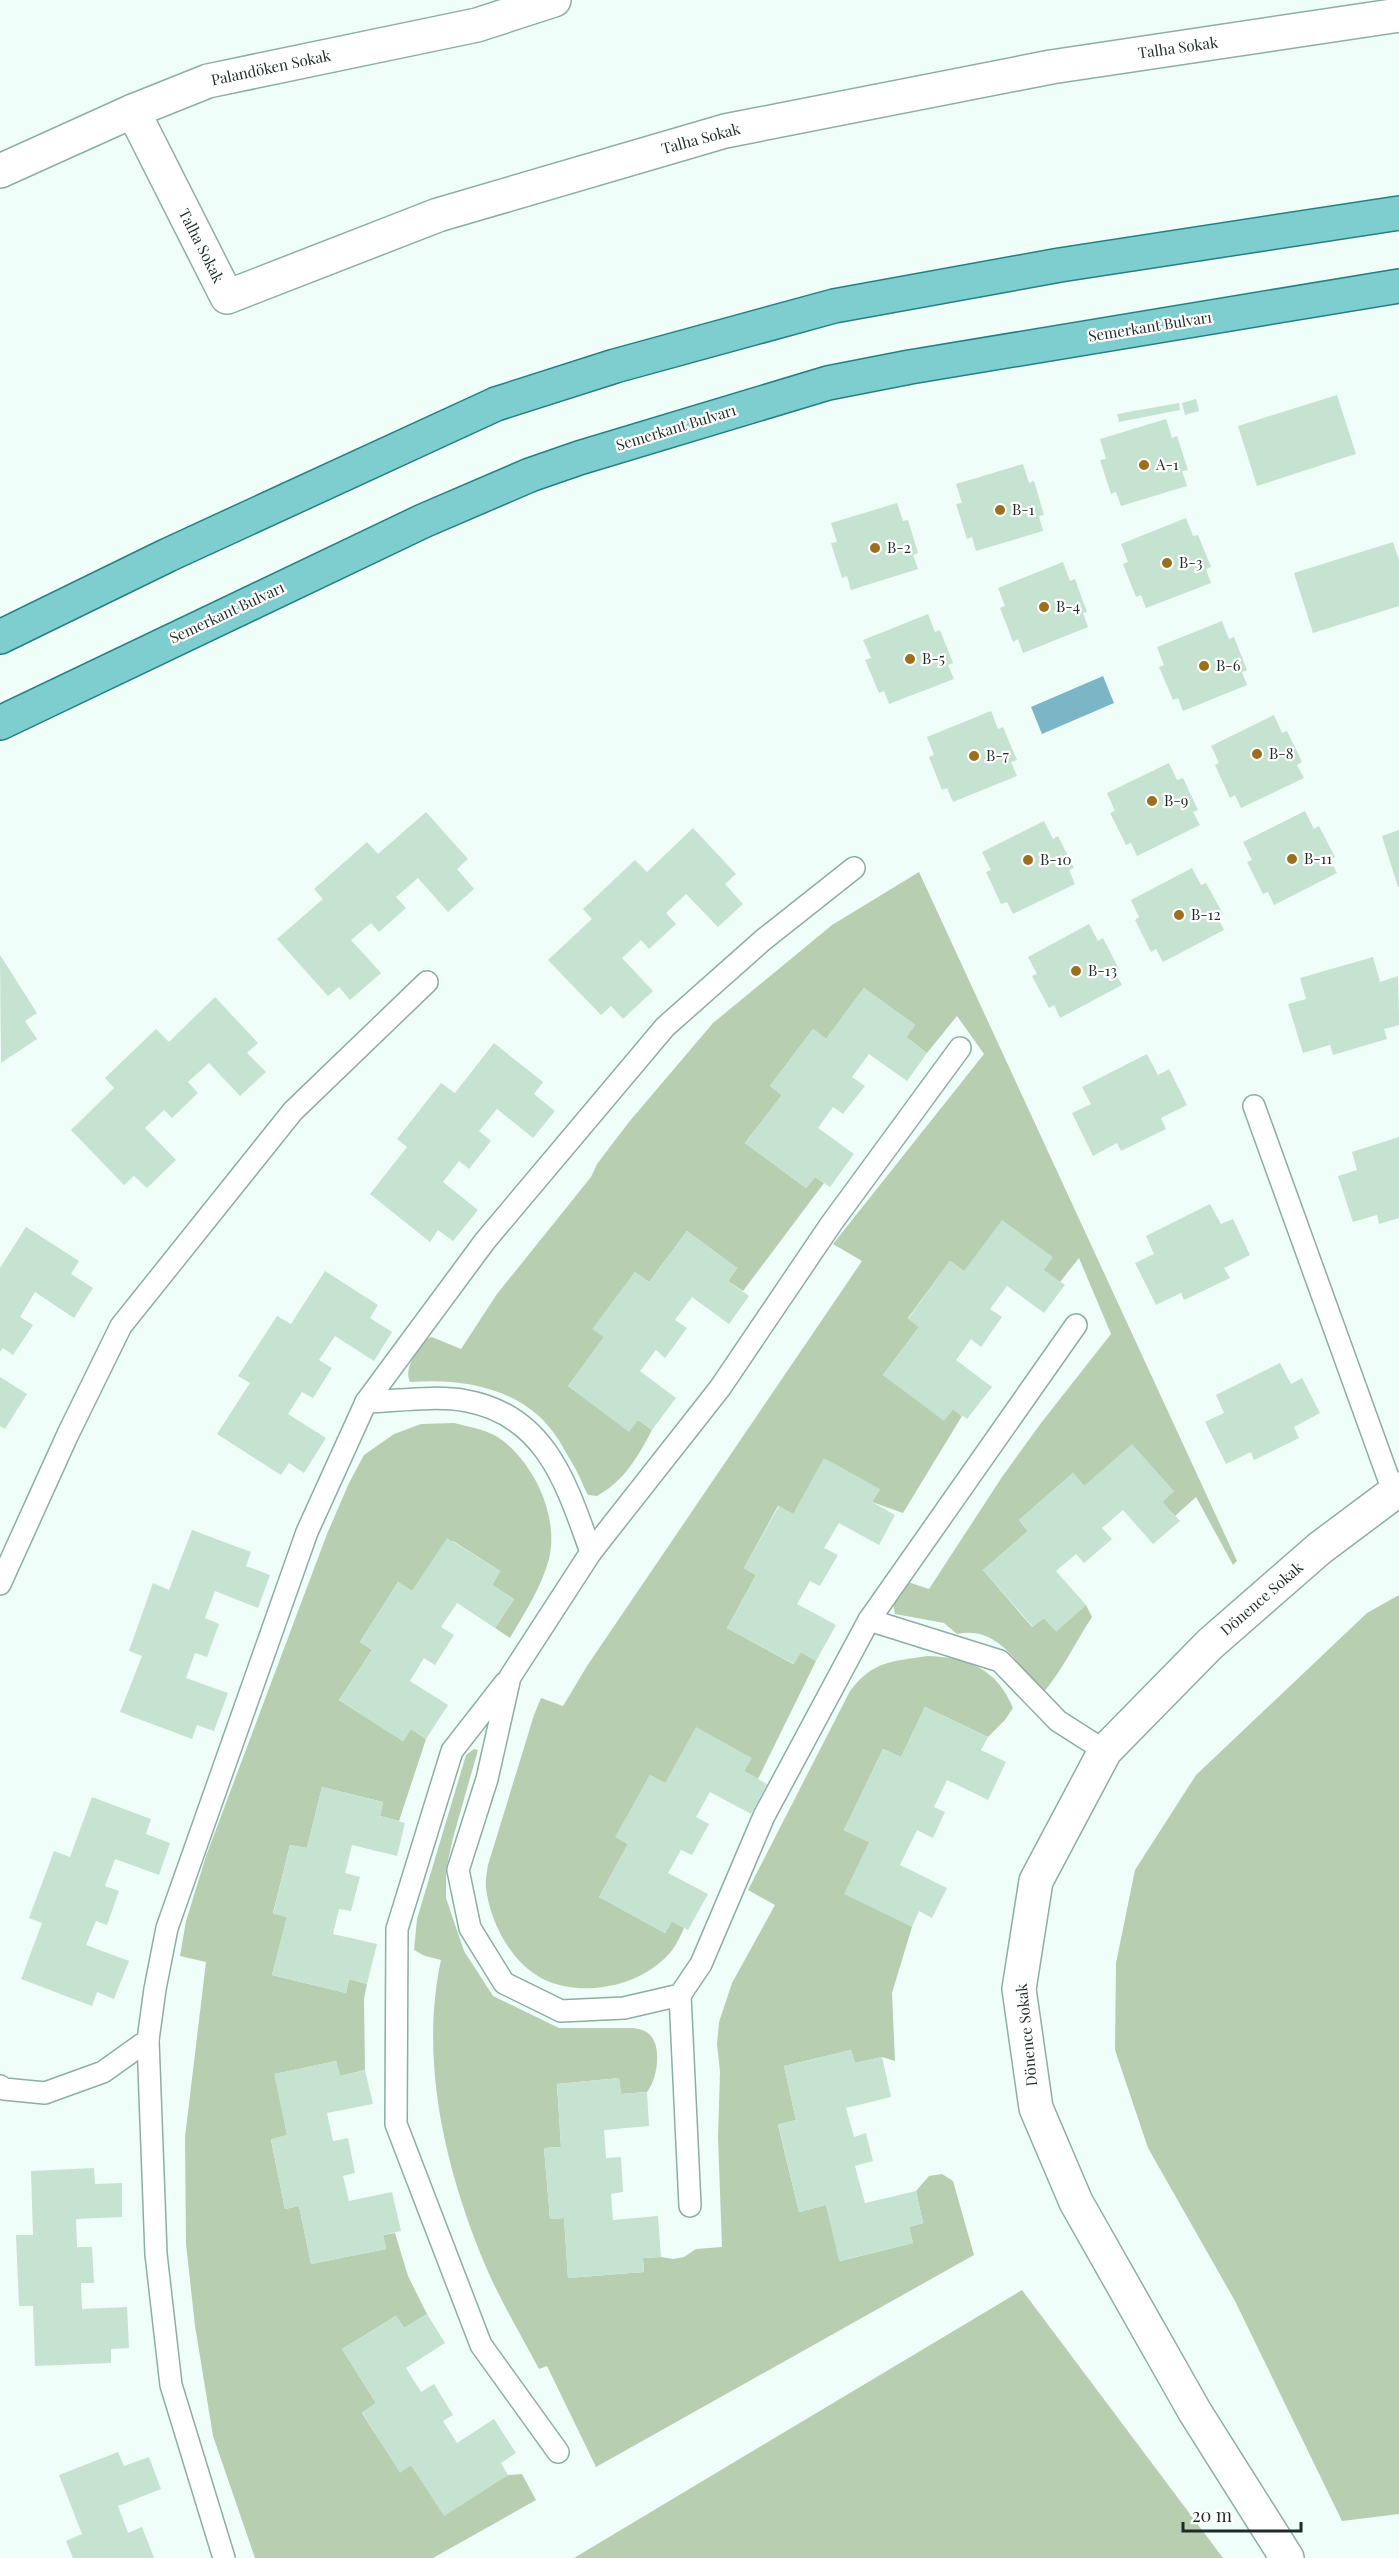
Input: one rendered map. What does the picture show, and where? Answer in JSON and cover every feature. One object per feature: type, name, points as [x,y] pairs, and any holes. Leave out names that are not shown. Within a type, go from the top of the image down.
[{"type":"main road","points":[[0,637],[168,555],[496,404],[615,366],[834,306],[1060,265],[1399,213]]},
{"type":"main road","name":"Semerkant Bulvarı","points":[[0,723],[423,521],[530,475],[579,458],[828,383],[910,367],[1399,286]]},
{"type":"street","name":"Palandöken Sokak","points":[[0,171],[133,111],[208,81],[477,25],[554,0]]},
{"type":"street","name":"Talha Sokak","points":[[133,111],[227,297],[438,215],[725,131],[1051,67],[1399,15]]},
{"type":"street","name":"Dönence Sokak","points":[[1287,2558],[1195,2412],[1076,2202],[1036,2108],[1019,1989],[1036,1881],[1106,1751],[1210,1644],[1320,1548],[1396,1490]]},
{"type":"lane","points":[[224,2558],[171,2385],[156,2254],[148,2040],[167,1928],[307,1532],[366,1402],[484,1241],[665,1027],[764,940],[854,868]]},
{"type":"lane","points":[[0,1584],[63,1444],[121,1326],[293,1111],[427,982]]},
{"type":"lane","points":[[558,2452],[481,2345],[396,2124],[397,1929],[452,1751],[510,1677],[591,1552],[720,1388],[831,1224],[960,1048]]},
{"type":"lane","points":[[1254,1106],[1396,1490]]},
{"type":"lane","points":[[690,2206],[680,1995],[701,1964],[764,1816],[869,1620],[1076,1325]]},
{"type":"lane","points":[[366,1402],[467,1401],[506,1415],[538,1439],[564,1478],[591,1552]]},
{"type":"lane","points":[[869,1620],[1000,1661],[1058,1721],[1106,1751]]},
{"type":"lane","points":[[510,1677],[487,1779],[458,1870],[471,1928],[504,1983],[561,2011],[624,2008],[680,1995]]},
{"type":"lane","points":[[0,2086],[4,2089],[45,2093],[103,2072],[148,2040]]},
{"type":"green space","points":[[919,872],[1237,1561],[1233,1565],[1196,1497],[1175,1516],[1162,1502],[1174,1491],[1084,1486],[1073,1473],[1019,1520],[1028,1531],[983,1570],[1032,1627],[1044,1618],[1056,1631],[1086,1605],[1092,1617],[1042,1694],[1016,1660],[996,1642],[972,1633],[957,1634],[944,1623],[895,1614],[893,1605],[905,1581],[929,1589],[1002,1477],[1111,1334],[1079,1258],[1060,1282],[964,1271],[950,1261],[908,1318],[919,1327],[883,1375],[944,1420],[953,1409],[962,1416],[903,1513],[872,1502],[880,1489],[793,1514],[778,1506],[744,1568],[756,1575],[727,1628],[793,1664],[801,1652],[816,1661],[758,1779],[744,1771],[751,1758],[665,1783],[650,1775],[616,1837],[628,1844],[599,1897],[665,1933],[672,1921],[684,1928],[671,1952],[656,1966],[626,1982],[592,1988],[558,1985],[532,1972],[512,1952],[497,1928],[488,1901],[486,1885],[488,1865],[541,1698],[563,1706],[587,1666],[862,1261],[833,1244],[984,1054],[957,1016],[927,1053],[906,1037],[915,1025],[864,988],[826,1039],[813,1029],[770,1086],[782,1095],[745,1143],[806,1188],[815,1177],[824,1183],[743,1291],[728,1281],[737,1268],[687,1231],[649,1282],[635,1272],[593,1329],[604,1337],[568,1386],[629,1431],[638,1420],[652,1430],[623,1476],[597,1496],[588,1495],[560,1442],[547,1424],[531,1410],[514,1399],[474,1385],[453,1382],[410,1382],[408,1370],[416,1354],[427,1339],[432,1337],[461,1349],[497,1294],[591,1177],[597,1164],[629,1122],[713,1023],[832,925]]},
{"type":"green space","points":[[454,1423],[479,1429],[497,1437],[525,1464],[542,1494],[547,1510],[551,1527],[549,1559],[537,1590],[510,1638],[495,1628],[514,1599],[492,1585],[500,1571],[453,1541],[412,1591],[398,1582],[360,1642],[372,1650],[339,1700],[403,1741],[411,1729],[426,1739],[399,1821],[380,1816],[383,1802],[322,1787],[307,1848],[290,1845],[273,1913],[287,1917],[272,1975],[346,1993],[349,1979],[367,1984],[364,1999],[365,2070],[340,2076],[336,2061],[275,2074],[287,2135],[271,2140],[285,2209],[299,2206],[311,2264],[386,2249],[383,2235],[395,2233],[408,2276],[427,2314],[404,2328],[396,2316],[342,2349],[376,2403],[362,2413],[400,2472],[411,2465],[444,2515],[508,2475],[522,2474],[536,2500],[433,2558],[255,2558],[213,2436],[195,2326],[186,2244],[185,2137],[206,1962],[180,1956],[186,1921],[206,1856],[327,1534],[364,1455],[394,1434],[421,1424]]},
{"type":"green space","points":[[1399,1595],[1399,2514],[1342,2521],[1235,2301],[1148,2148],[1115,2050],[1116,1963],[1135,1870],[1196,1775],[1367,1613]]},
{"type":"green space","points":[[927,1656],[955,1659],[979,1668],[999,1684],[1013,1708],[988,1737],[925,1707],[901,1757],[883,1749],[844,1830],[869,1842],[912,1927],[892,1993],[895,2061],[882,2057],[855,2063],[851,2050],[784,2066],[796,2120],[778,2125],[799,2212],[826,2205],[840,2261],[913,2243],[909,2227],[923,2223],[916,2191],[929,2176],[942,2174],[953,2181],[974,2255],[596,2467],[547,2366],[539,2369],[486,2267],[459,2193],[440,2116],[433,2038],[435,1999],[441,1960],[425,1956],[414,1950],[417,1919],[466,1755],[474,1749],[478,1750],[446,1870],[446,1898],[464,1951],[493,1996],[559,2028],[640,2029],[647,2032],[654,2042],[657,2056],[656,2072],[647,2092],[621,2094],[619,2078],[557,2084],[561,2147],[544,2148],[550,2219],[564,2218],[568,2278],[644,2272],[643,2258],[673,2259],[684,2257],[696,2249],[722,2247],[718,2137],[720,2072],[717,2044],[719,2022],[732,1983],[775,1905],[748,1890],[850,1691],[875,1668],[884,1664]]},
{"type":"green space","points":[[1022,2290],[1223,2558],[574,2558]]},
{"type":"water","points":[[1103,676],[1114,703],[1042,734],[1031,707]]},
{"type":"building","points":[[1337,395],[1356,454],[1257,486],[1238,426]]},
{"type":"building","points":[[1196,399],[1199,411],[1185,415],[1182,403]]},
{"type":"building","points":[[1179,403],[1180,410],[1119,422],[1117,414]]},
{"type":"building","name":"A-1","points":[[1166,419],[1172,438],[1177,436],[1188,470],[1182,471],[1187,486],[1121,506],[1116,492],[1111,494],[1100,460],[1106,459],[1100,439]]},
{"type":"building","name":"B-1","points":[[1023,464],[1029,483],[1034,481],[1044,515],[1039,516],[1043,531],[976,551],[972,537],[967,539],[956,504],[962,503],[956,484]]},
{"type":"building","name":"B-2","points":[[897,503],[903,521],[908,520],[918,553],[913,555],[918,569],[851,590],[847,576],[842,578],[831,543],[837,542],[831,523]]},
{"type":"building","name":"B-3","points":[[1186,518],[1193,536],[1198,535],[1211,567],[1206,569],[1211,583],[1146,608],[1141,595],[1136,597],[1123,564],[1128,562],[1121,544]]},
{"type":"building","points":[[1393,542],[1399,560],[1399,606],[1313,633],[1294,573]]},
{"type":"building","name":"B-4","points":[[1063,562],[1070,581],[1075,579],[1087,612],[1083,613],[1088,627],[1023,653],[1018,639],[1013,642],[1000,608],[1005,606],[998,588]]},
{"type":"building","name":"B-5","points":[[928,614],[935,632],[940,630],[953,663],[948,665],[954,679],[889,704],[884,691],[879,693],[865,660],[871,658],[863,640]]},
{"type":"building","name":"B-6","points":[[1222,621],[1229,639],[1234,637],[1247,670],[1242,672],[1247,685],[1183,711],[1178,698],[1173,700],[1159,667],[1164,665],[1157,647]]},
{"type":"building","name":"B-7","points":[[991,711],[998,729],[1003,727],[1017,760],[1011,762],[1017,776],[953,802],[947,788],[942,790],[929,757],[934,755],[927,737]]},
{"type":"building","name":"B-8","points":[[1274,715],[1282,733],[1287,731],[1302,762],[1297,765],[1304,778],[1241,808],[1235,795],[1230,798],[1215,765],[1219,763],[1211,746]]},
{"type":"building","name":"B-9","points":[[1169,763],[1177,780],[1183,778],[1198,810],[1193,812],[1200,825],[1137,856],[1131,843],[1126,845],[1110,813],[1115,811],[1107,793]]},
{"type":"building","name":"B-11","points":[[1305,811],[1314,829],[1319,826],[1335,857],[1330,860],[1337,873],[1274,905],[1268,892],[1263,894],[1247,862],[1252,860],[1243,842]]},
{"type":"building","points":[[426,812],[468,859],[457,869],[474,889],[448,912],[418,878],[396,897],[406,908],[379,932],[371,923],[351,940],[381,973],[350,1000],[339,987],[328,996],[277,939],[323,899],[314,889],[367,842],[378,854]]},
{"type":"building","name":"B-10","points":[[1044,821],[1053,839],[1058,836],[1074,868],[1069,870],[1075,884],[1013,914],[1007,902],[1001,904],[986,872],[991,870],[982,852]]},
{"type":"building","points":[[693,828],[736,874],[725,884],[743,904],[718,927],[686,894],[666,913],[676,924],[649,949],[641,940],[622,958],[653,991],[623,1019],[611,1006],[601,1015],[548,960],[592,919],[583,909],[635,860],[647,872]]},
{"type":"building","points":[[1399,830],[1399,887],[1398,887],[1382,836]]},
{"type":"building","name":"B-12","points":[[1192,868],[1201,885],[1206,883],[1223,914],[1217,916],[1224,930],[1163,962],[1156,949],[1151,952],[1135,920],[1139,917],[1131,900]]},
{"type":"building","name":"B-13","points":[[1089,924],[1098,941],[1103,938],[1119,969],[1115,972],[1122,985],[1060,1018],[1054,1005],[1049,1008],[1032,976],[1037,974],[1028,957]]},
{"type":"building","points":[[0,955],[37,1013],[25,1021],[37,1039],[1,1063]]},
{"type":"building","points":[[1373,957],[1380,982],[1398,976],[1399,1025],[1384,1029],[1387,1039],[1333,1055],[1330,1045],[1303,1053],[1288,1004],[1306,999],[1300,978]]},
{"type":"building","points":[[864,988],[915,1025],[906,1037],[927,1053],[907,1081],[869,1054],[852,1077],[865,1086],[843,1114],[833,1107],[818,1128],[854,1154],[830,1187],[815,1177],[806,1188],[745,1143],[782,1095],[770,1086],[813,1029],[826,1039]]},
{"type":"building","points":[[215,997],[258,1043],[247,1053],[266,1072],[240,1096],[209,1063],[188,1082],[198,1093],[172,1118],[164,1110],[145,1128],[176,1160],[147,1188],[134,1176],[124,1185],[71,1130],[114,1088],[105,1078],[156,1029],[169,1042]]},
{"type":"building","points":[[494,1043],[543,1082],[534,1094],[555,1111],[533,1138],[497,1109],[479,1131],[491,1141],[469,1169],[459,1161],[443,1182],[478,1210],[453,1241],[438,1230],[430,1242],[370,1194],[407,1147],[397,1139],[441,1083],[455,1093]]},
{"type":"building","points":[[1147,1054],[1158,1075],[1169,1069],[1187,1105],[1161,1118],[1166,1129],[1121,1151],[1117,1143],[1093,1156],[1072,1113],[1091,1104],[1082,1087]]},
{"type":"building","points":[[1399,1137],[1399,1218],[1379,1224],[1377,1215],[1353,1222],[1338,1176],[1357,1170],[1352,1152]]},
{"type":"building","points":[[1210,1204],[1221,1224],[1233,1219],[1250,1255],[1224,1268],[1230,1278],[1184,1300],[1181,1293],[1156,1305],[1135,1263],[1154,1254],[1146,1236]]},
{"type":"building","points":[[1002,1220],[1053,1257],[1044,1270],[1065,1285],[1044,1313],[1007,1286],[990,1309],[1002,1317],[981,1347],[971,1339],[956,1360],[992,1387],[967,1419],[953,1409],[944,1421],[883,1375],[919,1327],[908,1319],[950,1261],[964,1271]]},
{"type":"building","points":[[26,1227],[79,1261],[71,1274],[93,1288],[74,1318],[35,1292],[20,1317],[33,1325],[13,1355],[3,1348],[0,1352],[0,1268]]},
{"type":"building","points":[[687,1231],[737,1268],[728,1281],[749,1296],[729,1324],[692,1297],[675,1320],[687,1328],[665,1358],[656,1350],[640,1371],[676,1398],[652,1430],[638,1420],[629,1432],[568,1386],[604,1337],[592,1329],[635,1272],[649,1282]]},
{"type":"building","points":[[325,1271],[378,1305],[370,1318],[392,1332],[374,1361],[335,1336],[319,1360],[332,1368],[313,1398],[302,1392],[288,1414],[326,1438],[304,1473],[289,1463],[281,1475],[217,1434],[250,1383],[238,1376],[277,1316],[291,1324]]},
{"type":"building","points":[[1280,1363],[1291,1384],[1302,1378],[1320,1413],[1294,1427],[1299,1438],[1254,1460],[1251,1452],[1226,1464],[1205,1422],[1224,1413],[1216,1395]]},
{"type":"building","points":[[0,1377],[27,1394],[5,1429],[0,1426]]},
{"type":"building","points":[[1132,1444],[1174,1491],[1162,1502],[1180,1521],[1153,1544],[1123,1510],[1102,1528],[1112,1539],[1084,1563],[1076,1554],[1056,1571],[1086,1605],[1056,1632],[1044,1618],[1033,1627],[983,1570],[1028,1531],[1019,1520],[1073,1473],[1084,1486]]},
{"type":"building","points":[[824,1458],[880,1489],[872,1502],[895,1515],[879,1545],[839,1523],[824,1548],[838,1555],[820,1586],[810,1581],[797,1604],[836,1625],[816,1661],[801,1652],[794,1664],[727,1628],[756,1575],[744,1568],[779,1506],[793,1514]]},
{"type":"building","points":[[192,1530],[251,1552],[246,1566],[270,1575],[258,1608],[215,1591],[205,1618],[219,1624],[207,1657],[195,1653],[186,1678],[228,1693],[214,1731],[197,1725],[192,1739],[120,1712],[142,1656],[129,1651],[153,1583],[169,1590]]},
{"type":"building","points":[[447,1538],[500,1571],[492,1585],[514,1599],[495,1628],[457,1603],[441,1627],[454,1635],[435,1665],[424,1658],[410,1681],[448,1705],[426,1739],[411,1729],[403,1741],[339,1700],[372,1650],[360,1642],[398,1582],[412,1591]]},
{"type":"building","points":[[925,1707],[988,1737],[981,1750],[1006,1762],[988,1800],[947,1780],[934,1807],[945,1812],[933,1838],[917,1830],[900,1865],[947,1888],[932,1918],[919,1911],[912,1927],[844,1894],[869,1842],[844,1830],[883,1749],[901,1757]]},
{"type":"building","points":[[696,1727],[752,1758],[744,1771],[767,1784],[751,1814],[710,1792],[696,1817],[709,1824],[692,1855],[681,1850],[668,1873],[708,1894],[688,1930],[672,1921],[665,1933],[599,1897],[628,1844],[615,1837],[650,1775],[665,1783]]},
{"type":"building","points":[[322,1787],[383,1802],[380,1816],[405,1823],[397,1856],[352,1845],[345,1873],[360,1877],[351,1911],[339,1909],[333,1934],[377,1944],[367,1984],[349,1979],[346,1993],[272,1975],[287,1917],[273,1914],[290,1845],[307,1848]]},
{"type":"building","points":[[92,1797],[151,1819],[146,1834],[170,1843],[159,1875],[115,1859],[105,1886],[119,1891],[107,1925],[96,1921],[86,1945],[129,1961],[114,1999],[97,1992],[92,2006],[21,1979],[42,1923],[29,1918],[54,1851],[70,1857]]},
{"type":"building","points":[[851,2050],[855,2063],[882,2057],[891,2097],[846,2108],[854,2137],[866,2133],[873,2161],[855,2166],[865,2203],[916,2191],[923,2223],[909,2227],[913,2243],[839,2261],[826,2205],[799,2212],[778,2124],[796,2120],[784,2066]]},
{"type":"building","points":[[336,2061],[340,2076],[365,2070],[373,2104],[327,2113],[333,2141],[348,2138],[355,2173],[343,2176],[349,2201],[392,2192],[401,2231],[383,2235],[386,2249],[311,2264],[299,2206],[285,2209],[271,2139],[287,2135],[274,2074]]},
{"type":"building","points":[[619,2078],[621,2094],[647,2092],[649,2126],[604,2130],[606,2158],[621,2157],[623,2192],[611,2194],[613,2220],[658,2216],[661,2257],[643,2258],[644,2272],[568,2278],[564,2218],[550,2219],[544,2148],[561,2147],[557,2084]]},
{"type":"building","points":[[94,2168],[95,2184],[122,2183],[122,2217],[76,2219],[77,2247],[92,2247],[94,2283],[81,2283],[82,2309],[127,2307],[129,2348],[111,2349],[111,2363],[35,2366],[33,2306],[19,2306],[16,2235],[33,2235],[31,2171]]},
{"type":"building","points":[[427,2314],[445,2343],[406,2368],[421,2392],[434,2384],[453,2415],[443,2421],[457,2443],[494,2419],[516,2453],[501,2463],[508,2475],[444,2516],[411,2465],[400,2473],[362,2412],[376,2403],[342,2349],[396,2316],[404,2328]]},
{"type":"building","points":[[118,2452],[124,2466],[149,2457],[161,2489],[118,2506],[128,2533],[142,2527],[154,2558],[73,2558],[66,2541],[82,2534],[59,2475]]},
{"type":"place","name":"A-1","points":[[1144,465]]},
{"type":"place","name":"B-1","points":[[1000,510]]},
{"type":"place","name":"B-2","points":[[875,548]]},
{"type":"place","name":"B-3","points":[[1167,563]]},
{"type":"place","name":"B-4","points":[[1044,607]]},
{"type":"place","name":"B-5","points":[[910,659]]},
{"type":"place","name":"B-6","points":[[1204,666]]},
{"type":"place","name":"B-8","points":[[1257,754]]},
{"type":"place","name":"B-7","points":[[974,756]]},
{"type":"place","name":"B-9","points":[[1152,801]]},
{"type":"place","name":"B-11","points":[[1292,859]]},
{"type":"place","name":"B-10","points":[[1028,860]]},
{"type":"place","name":"B-12","points":[[1179,915]]},
{"type":"place","name":"B-13","points":[[1076,971]]}]
